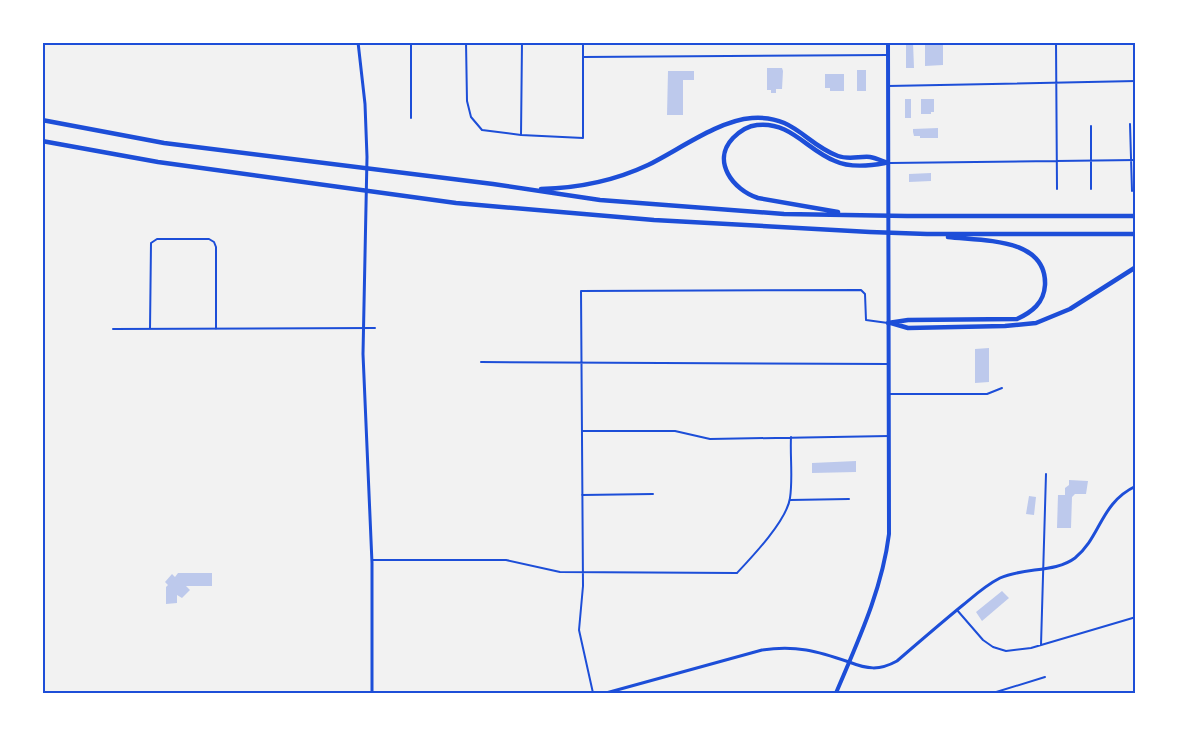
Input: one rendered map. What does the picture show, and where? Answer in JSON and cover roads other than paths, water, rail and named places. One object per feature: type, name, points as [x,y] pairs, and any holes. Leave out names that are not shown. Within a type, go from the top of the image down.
[{"type":"highway","points":[[42,120],[164,143],[538,189],[562,189],[592,184],[631,172],[722,126],[751,118],[779,121],[795,127],[829,151],[842,157],[870,157],[888,163]]},
{"type":"highway","points":[[854,215],[758,198],[747,194],[727,173],[725,155],[730,141],[742,129],[750,126],[758,124],[776,126],[792,132],[826,157],[842,164],[888,163]]},
{"type":"highway","points":[[42,141],[158,162],[291,182],[456,203],[533,210],[910,234],[1136,234]]},
{"type":"highway","points":[[493,184],[600,200],[784,214],[1136,216]]},
{"type":"highway","points":[[888,323],[908,320],[1017,319],[1036,308],[1043,296],[1045,287],[1042,268],[1034,255],[1024,248],[927,234]]},
{"type":"highway","points":[[888,323],[909,328],[1005,326],[1036,322],[1070,309],[1136,267]]},
{"type":"main road","points":[[836,693],[876,592],[886,552],[890,508],[888,42]]},
{"type":"street","points":[[358,42],[365,94],[367,158],[363,328],[372,560],[372,693]]},
{"type":"street","points":[[411,42],[411,118]]},
{"type":"street","points":[[466,42],[467,101],[471,117],[482,130],[522,135],[583,138],[583,42]]},
{"type":"street","points":[[522,42],[522,135]]},
{"type":"street","points":[[1056,42],[1057,189]]},
{"type":"street","points":[[583,57],[888,55]]},
{"type":"street","points":[[888,86],[1136,81]]},
{"type":"street","points":[[1130,124],[1132,191]]},
{"type":"street","points":[[1091,126],[1091,189]]},
{"type":"street","points":[[888,163],[1136,160]]},
{"type":"street","points":[[150,329],[150,247],[152,242],[157,239],[209,239],[216,245],[216,329]]},
{"type":"street","points":[[593,693],[579,630],[583,572],[581,291],[861,290],[865,294],[866,320],[888,323]]},
{"type":"street","points":[[113,329],[375,328]]},
{"type":"street","points":[[480,362],[888,364]]},
{"type":"street","points":[[889,394],[987,394],[1002,388]]},
{"type":"street","points":[[582,431],[675,431],[710,439],[889,436]]},
{"type":"street","points":[[372,560],[506,560],[555,572],[737,573],[760,548],[790,500],[791,437]]},
{"type":"street","points":[[1041,645],[1046,474]]},
{"type":"street","points":[[606,693],[762,650],[783,647],[817,651],[871,669],[888,666],[897,661],[986,586],[1016,572],[1067,563],[1077,556],[1086,546],[1108,508],[1126,491],[1136,486]]},
{"type":"street","points":[[582,495],[653,494]]},
{"type":"street","points":[[790,500],[849,499]]},
{"type":"street","points":[[957,610],[977,635],[993,647],[1006,651],[1017,651],[1041,645],[1136,617]]},
{"type":"street","points":[[993,693],[1045,677]]}]
